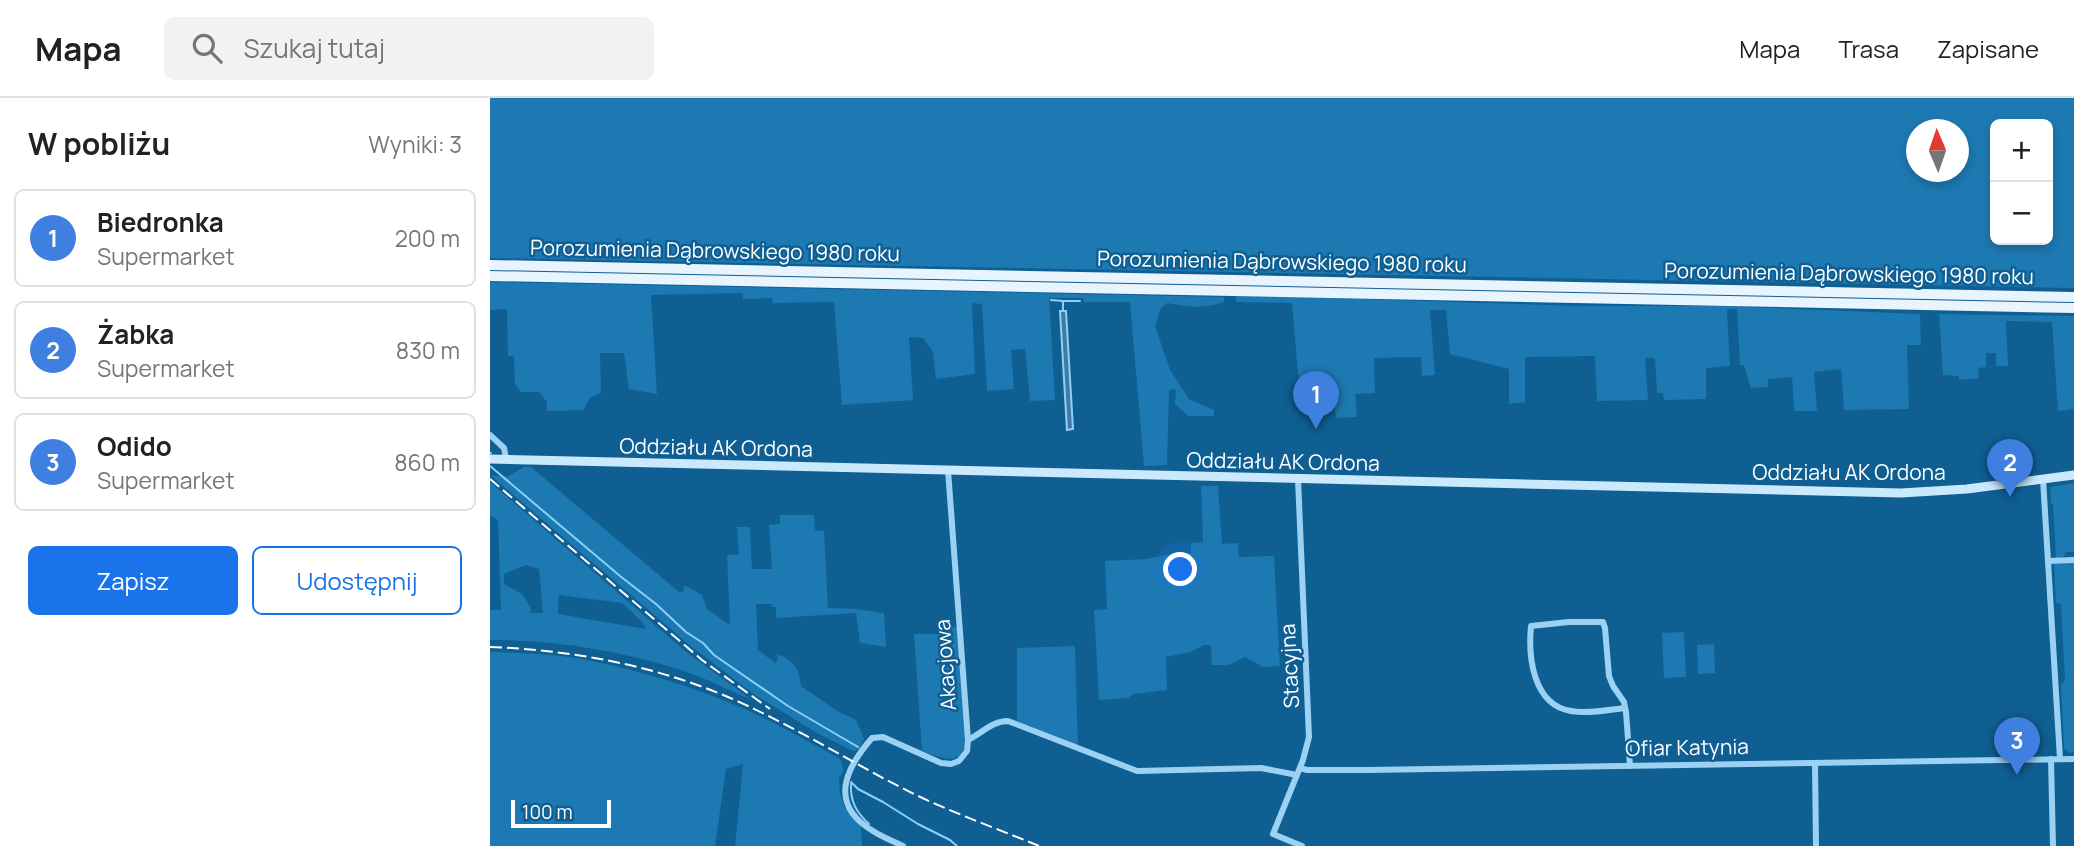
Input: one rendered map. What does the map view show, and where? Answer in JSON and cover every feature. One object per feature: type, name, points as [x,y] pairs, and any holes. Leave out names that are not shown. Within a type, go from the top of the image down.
[{"type":"main road","name":"Porozumienia Dąbrowskiego 1980 roku","points":[[490,265],[2074,297]]},
{"type":"main road","name":"Porozumienia Dąbrowskiego 1980 roku","points":[[490,276],[2074,308]]},
{"type":"street","points":[[490,435],[504,448],[506,459]]},
{"type":"street","name":"Oddziału AK Ordona","points":[[490,459],[1901,493],[1967,489],[2074,475]]},
{"type":"street","name":"Akacjowa","points":[[903,846],[874,832],[855,816],[846,799],[845,780],[858,754],[872,738],[883,737],[947,764],[963,758],[967,751],[948,470]]},
{"type":"street","name":"Stacyjna","points":[[1298,479],[1308,745],[1273,834],[1302,846]]},
{"type":"street","points":[[2043,479],[2056,759],[2053,846]]},
{"type":"street","points":[[2048,561],[2074,560]]},
{"type":"street","points":[[1625,708],[1575,712],[1552,703],[1542,692],[1534,674],[1532,625],[1603,622],[1609,676],[1624,702],[1625,708],[1630,766]]},
{"type":"street","name":"Ofiar Katynia","points":[[968,740],[998,722],[1016,723],[1137,771],[2074,759]]},
{"type":"street","points":[[1815,763],[1816,846]]},
{"type":"shaded area","points":[[490,98],[2074,98],[2074,288],[490,258]]},
{"type":"shaded area","points":[[490,282],[1224,297],[1224,302],[1202,306],[1167,303],[1161,308],[1155,326],[1170,370],[1189,399],[1214,410],[1214,416],[1188,416],[1175,404],[1176,389],[1169,390],[1167,465],[1144,466],[1130,302],[1084,302],[1083,298],[1049,298],[1055,400],[1030,401],[1025,349],[1011,350],[1014,389],[987,391],[982,304],[972,303],[975,374],[936,379],[933,352],[923,338],[909,337],[913,400],[842,405],[834,302],[773,303],[772,298],[743,299],[742,293],[651,295],[657,394],[629,389],[624,353],[600,353],[601,393],[590,398],[583,410],[547,411],[547,402],[539,392],[521,392],[515,384],[514,356],[508,356],[507,309],[490,310]]},
{"type":"shaded area","points":[[1236,295],[1579,306],[1726,306],[1920,314],[1921,345],[1907,345],[1909,409],[1844,410],[1841,369],[1814,372],[1817,411],[1794,411],[1792,377],[1768,379],[1768,387],[1751,388],[1744,365],[1740,365],[1737,309],[1727,309],[1730,366],[1706,368],[1706,399],[1664,400],[1663,393],[1657,393],[1655,358],[1645,358],[1648,400],[1597,401],[1595,356],[1525,357],[1525,402],[1509,404],[1509,369],[1450,354],[1446,310],[1430,310],[1435,375],[1422,376],[1421,357],[1374,358],[1375,393],[1355,394],[1357,417],[1336,418],[1335,407],[1301,409],[1292,303],[1236,302]]},
{"type":"shaded area","points":[[1060,311],[1066,311],[1073,429],[1067,430]]},
{"type":"shaded area","points":[[1939,314],[2074,316],[2074,409],[2058,411],[2052,322],[2006,321],[2008,366],[1996,366],[1996,353],[1986,353],[1986,367],[1978,368],[1979,378],[1959,380],[1959,376],[1943,375]]},
{"type":"shaded area","points":[[524,467],[531,467],[679,592],[684,591],[684,585],[702,595],[707,609],[730,625],[727,555],[739,554],[737,527],[750,527],[752,569],[772,569],[769,525],[780,524],[780,515],[814,515],[815,530],[824,531],[828,608],[884,613],[886,647],[860,643],[856,613],[776,618],[776,607],[771,604],[756,604],[758,650],[775,663],[778,660],[777,654],[788,659],[799,674],[801,686],[837,711],[856,720],[864,739],[859,749],[853,751],[817,733],[755,695],[692,647],[490,475],[507,477]]},
{"type":"shaded area","points":[[490,482],[685,651],[752,700],[687,672],[639,658],[565,645],[490,640],[490,610],[501,610],[498,520],[490,515]],"holes":[[[526,565],[539,569],[543,613],[530,613],[531,608],[522,594],[504,584],[504,574]],[[559,595],[622,603],[646,629],[558,614]]]},
{"type":"shaded area","points":[[2074,483],[2074,552],[2066,552],[2063,558],[2056,558],[2050,487]]},
{"type":"shaded area","points":[[1201,486],[1218,486],[1222,544],[1238,543],[1239,557],[1274,556],[1280,666],[1263,667],[1245,657],[1229,665],[1212,665],[1211,645],[1204,645],[1190,652],[1166,657],[1167,690],[1133,694],[1128,698],[1099,700],[1094,610],[1107,609],[1105,561],[1191,553],[1191,543],[1203,542]]},
{"type":"shaded area","points":[[2074,563],[2074,752],[2070,753],[2064,748],[2061,685],[2065,680],[2061,604],[2056,603],[2054,564]]},
{"type":"shaded area","points":[[958,627],[966,738],[960,754],[950,759],[922,751],[914,634],[940,634],[940,628]]},
{"type":"shaded area","points":[[1684,632],[1686,677],[1664,678],[1662,633]]},
{"type":"shaded area","points":[[1714,644],[1715,673],[1698,674],[1697,645]]},
{"type":"shaded area","points":[[1075,646],[1078,750],[1017,726],[1017,648]]},
{"type":"shaded area","points":[[490,652],[566,657],[636,671],[680,684],[764,718],[840,759],[844,770],[839,778],[840,793],[844,806],[861,827],[862,846],[735,846],[743,764],[726,769],[715,846],[490,846]]},
{"type":"waterway","points":[[1051,300],[1063,301],[1063,311]]},
{"type":"waterway","points":[[1064,301],[1080,301]]},
{"type":"waterway","points":[[490,466],[714,655],[788,706],[858,747]]},
{"type":"waterway","points":[[851,782],[858,789],[957,846]]},
{"type":"waterway","points":[[851,784],[855,806],[869,824]]},
{"type":"railway","points":[[490,479],[702,660],[770,709]]},
{"type":"railway","points":[[490,647],[611,661],[700,686],[776,720],[916,795],[1039,846]]},
{"type":"place","name":"Biedronka","points":[[1316,429]]},
{"type":"place","name":"Żabka","points":[[2010,497]]},
{"type":"place","name":"Odido","points":[[2017,775]]}]
